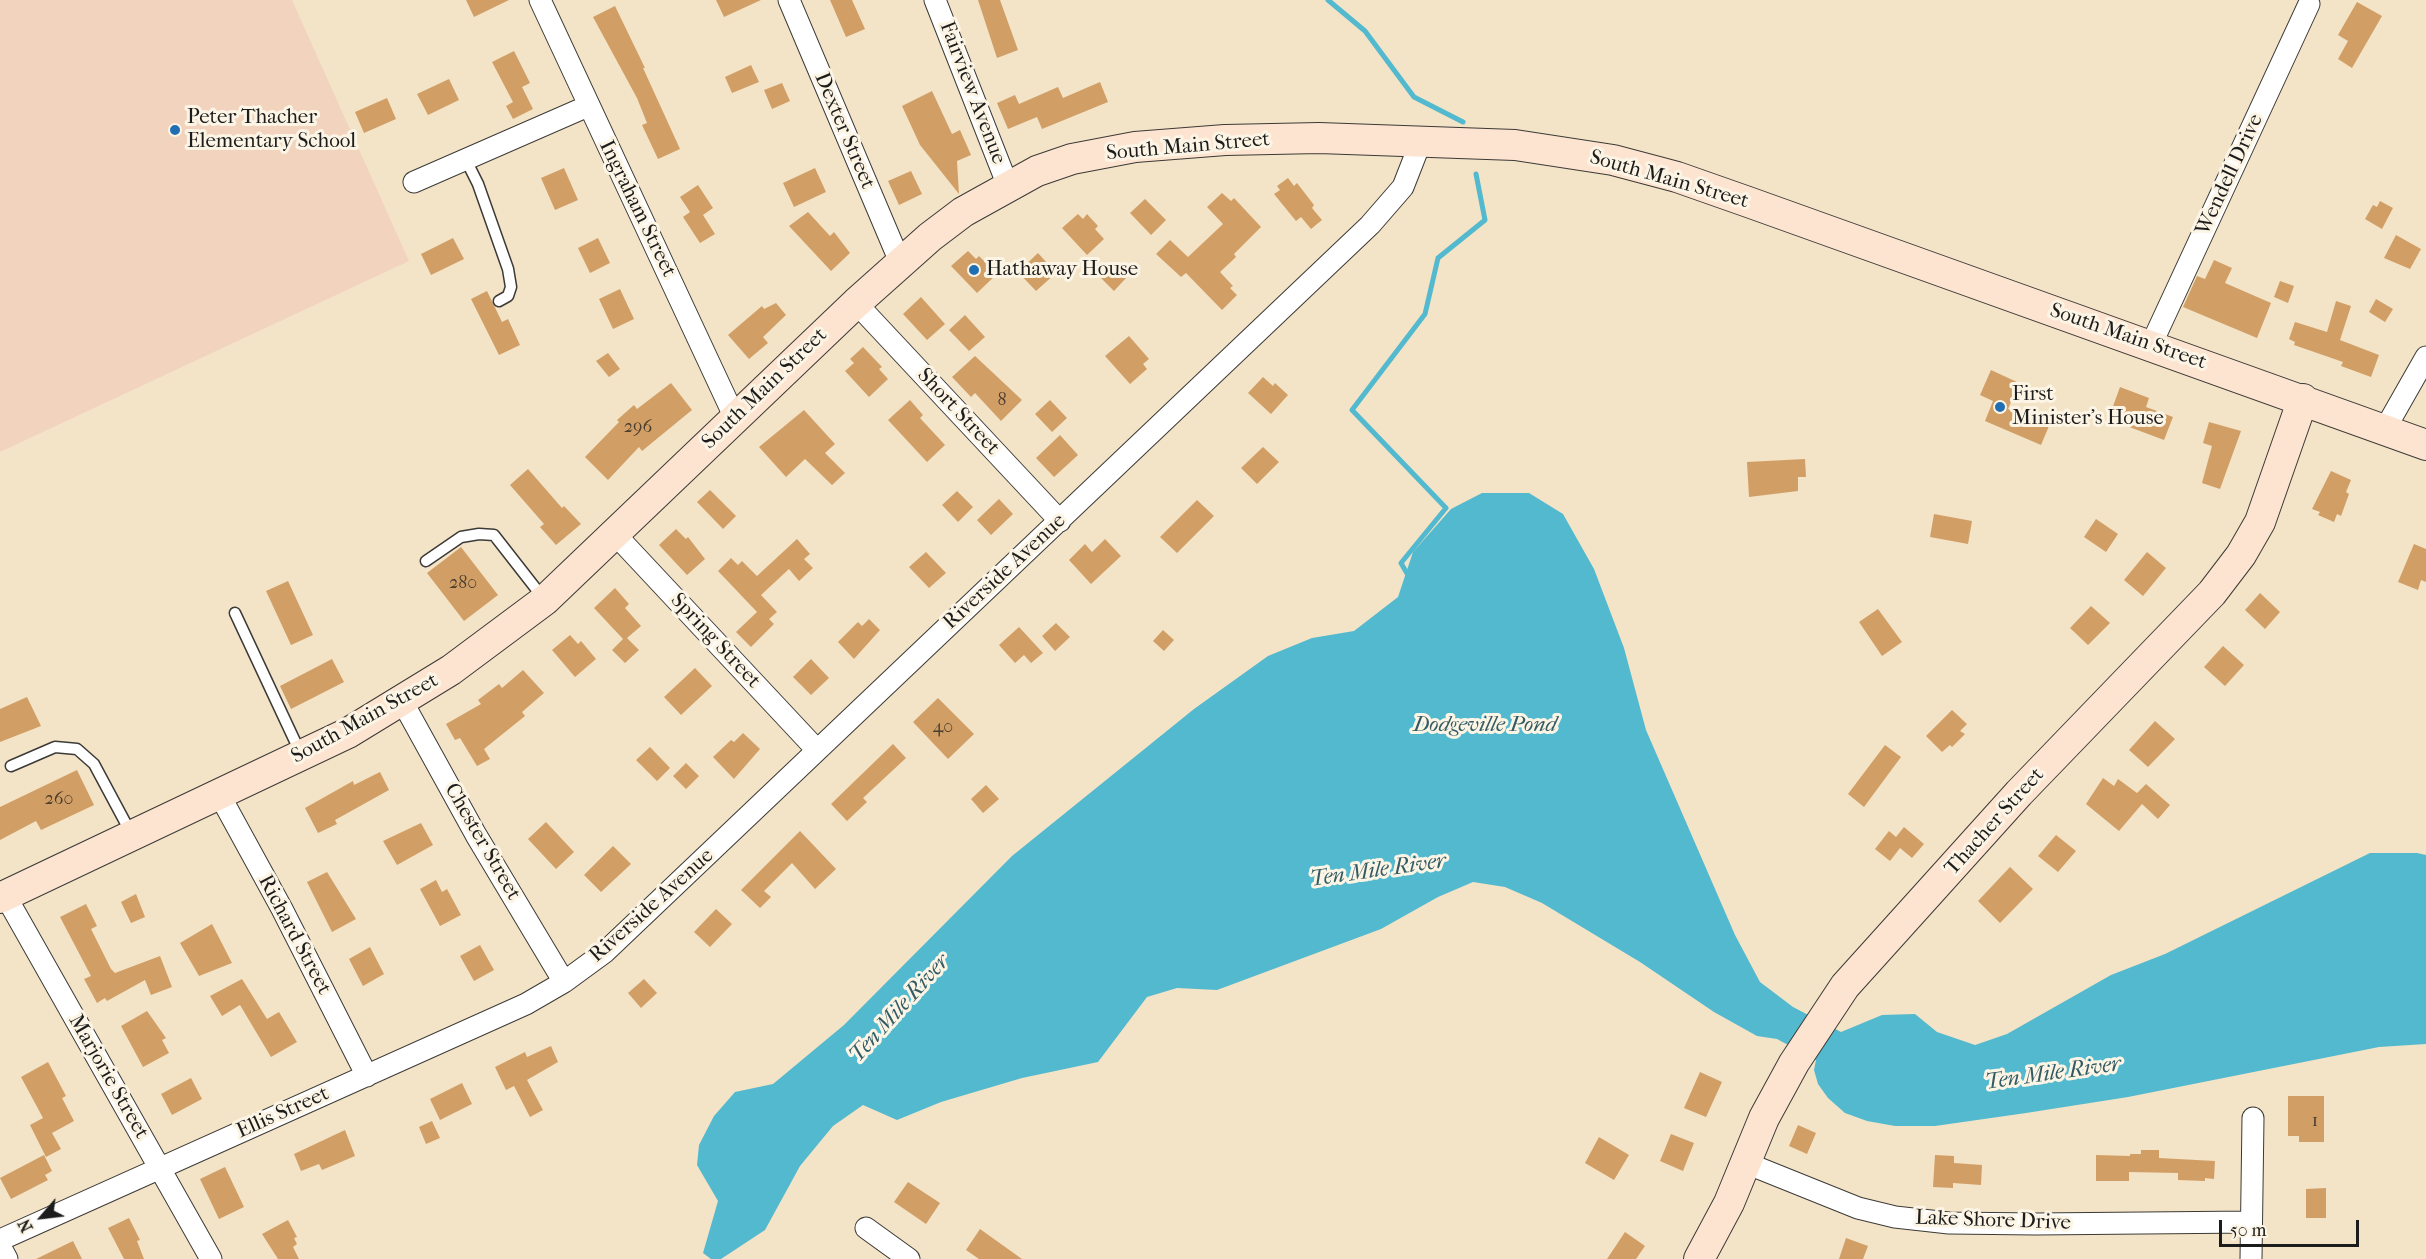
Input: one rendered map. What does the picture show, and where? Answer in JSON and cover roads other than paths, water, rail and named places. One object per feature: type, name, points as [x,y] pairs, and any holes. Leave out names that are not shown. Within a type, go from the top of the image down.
[{"type":"main road","name":"South Main Street","points":[[2,896],[301,755],[374,718],[451,670],[544,600],[613,532],[900,262],[963,212],[1037,171],[1072,159],[1135,147],[1225,140],[1319,138],[1538,147],[1613,160],[1677,177],[2303,399],[2426,445]]},
{"type":"main road","name":"Thacher Street","points":[[1700,1259],[1719,1223],[1764,1118],[1825,1013],[1845,986],[2019,793],[2196,609],[2241,555],[2260,522],[2303,399]]},
{"type":"street","name":"Ingraham Street","points":[[540,0],[735,418]]},
{"type":"street","name":"Dexter Street","points":[[789,0],[900,262]]},
{"type":"street","name":"Fairview Avenue","points":[[935,0],[1008,186]]},
{"type":"street","name":"Wendell Drive","points":[[2151,345],[2308,4]]},
{"type":"street","points":[[414,182],[588,106]]},
{"type":"street","name":"Riverside Avenue","points":[[564,982],[605,952],[1370,225],[1403,188],[1421,141]]},
{"type":"street","name":"Short Street","points":[[856,303],[1060,520]]},
{"type":"street","points":[[2385,429],[2426,357]]},
{"type":"street","name":"Spring Street","points":[[613,532],[817,750]]},
{"type":"street","name":"Chester Street","points":[[402,701],[476,835],[564,982]]},
{"type":"street","name":"Richard Street","points":[[219,794],[282,909],[367,1076]]},
{"type":"street","name":"Marjorie Street","points":[[2,896],[211,1259]]},
{"type":"street","name":"Ellis Street","points":[[0,1239],[526,1004],[564,982]]},
{"type":"street","points":[[2251,1259],[2253,1118]]},
{"type":"street","name":"Lake Shore Drive","points":[[1746,1163],[1858,1208],[1895,1217],[1949,1223],[2251,1222]]},
{"type":"street","points":[[866,1228],[909,1259]]},
{"type":"street","points":[[0,1246],[7,1259]]},
{"type":"lane","points":[[466,160],[478,184],[508,270],[511,287],[508,296],[499,301]]},
{"type":"lane","points":[[426,561],[461,537],[479,534],[494,535],[544,600]]},
{"type":"lane","points":[[235,613],[301,755]]},
{"type":"lane","points":[[11,766],[55,747],[77,749],[94,764],[132,835]]},
{"type":"water","name":"Dodgeville Pond","points":[[1482,493],[1529,493],[1563,514],[1594,569],[1624,648],[1646,730],[1735,935],[1760,982],[1793,1007],[1841,1032],[1882,1015],[1915,1014],[1937,1032],[1975,1045],[2007,1034],[2111,975],[2165,954],[2370,853],[2417,853],[2426,855],[2426,1044],[2379,1047],[2128,1097],[2026,1113],[1935,1126],[1895,1126],[1867,1121],[1845,1113],[1828,1098],[1818,1084],[1814,1070],[1816,1060],[1777,1039],[1757,1036],[1714,1012],[1640,962],[1542,903],[1505,887],[1473,882],[1438,897],[1381,929],[1217,990],[1177,988],[1147,997],[1098,1062],[1022,1078],[941,1102],[897,1120],[863,1105],[833,1126],[800,1166],[765,1230],[721,1259],[711,1259],[703,1253],[718,1201],[697,1165],[699,1145],[714,1116],[735,1092],[773,1084],[844,1025],[1012,856],[1194,709],[1268,656],[1312,638],[1354,631],[1398,597],[1413,552],[1451,509]]},
{"type":"waterway","points":[[1328,0],[1365,31],[1414,97],[1463,122]]},
{"type":"waterway","points":[[1409,577],[1401,563],[1446,508],[1352,410],[1425,314],[1438,258],[1485,220],[1476,174]]},
{"type":"place","name":"Peter Thacher Elementary School","points":[[175,130]]},
{"type":"place","name":"Hathaway House","points":[[974,270]]},
{"type":"place","name":"First Minister's House","points":[[2000,407]]},
{"type":"water label","name":"Ten Mile River","points":[[1378,871]]},
{"type":"water label","name":"Ten Mile River","points":[[900,1009]]},
{"type":"water label","name":"Ten Mile River","points":[[2053,1074]]}]
